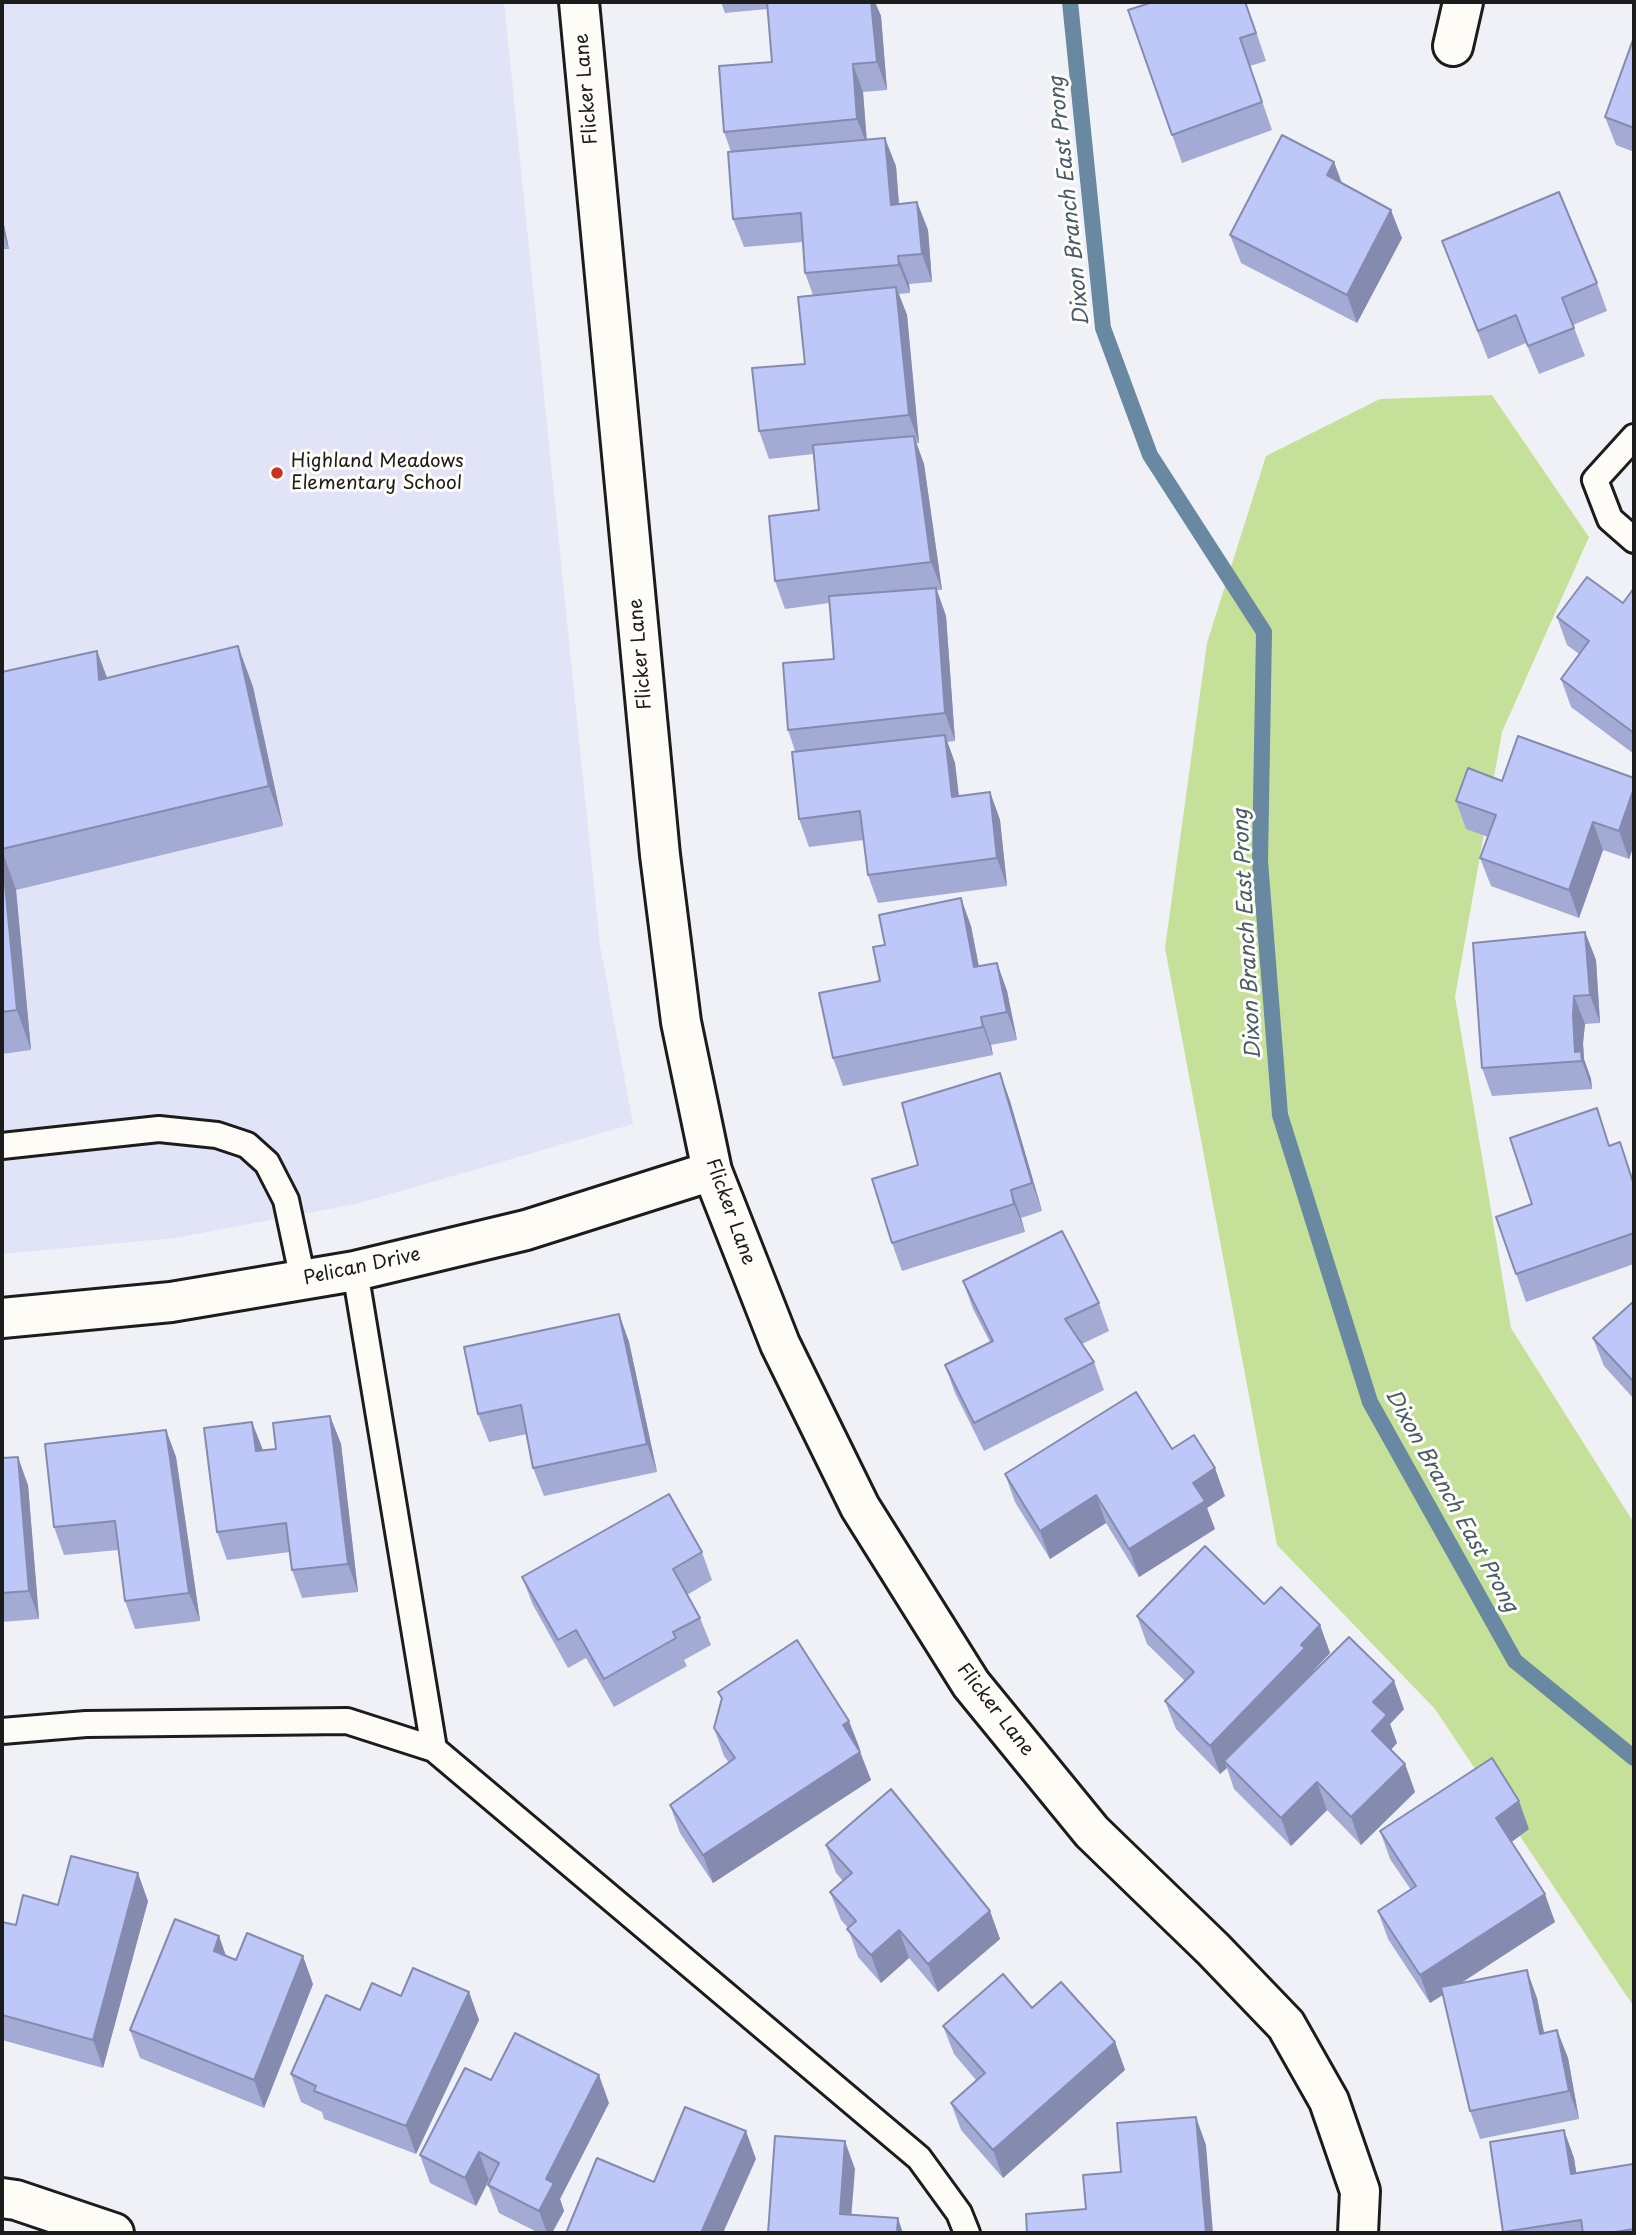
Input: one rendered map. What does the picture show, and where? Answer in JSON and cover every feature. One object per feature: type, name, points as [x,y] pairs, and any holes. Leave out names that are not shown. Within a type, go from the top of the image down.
[{"type":"street","name":"Flicker Lane","points":[[579,2],[660,855],[681,1022],[712,1171],[780,1344],[860,1507],[971,1684],[1092,1832],[1213,1949],[1286,2025],[1329,2101],[1356,2178],[1360,2191],[1358,2233]]},
{"type":"street","points":[[1453,46],[1463,2]]},
{"type":"street","name":"Pelican Drive","points":[[2,1318],[170,1302],[355,1271],[526,1230],[712,1171]]},
{"type":"street","points":[[2,2198],[16,2200],[114,2233]]},
{"type":"lane","points":[[1634,437],[1595,480],[1609,519],[1634,540]]},
{"type":"lane","points":[[2,1146],[159,1129],[217,1135],[247,1146],[267,1163],[286,1200],[303,1280]]},
{"type":"lane","points":[[355,1271],[434,1749]]},
{"type":"lane","points":[[2,1731],[86,1724],[347,1721],[434,1749],[919,2158],[959,2213],[967,2233]]},
{"type":"shaded area","name":"Highland Meadows Elementary School","points":[[2,2],[504,2],[600,945],[633,1124],[356,1204],[175,1238],[2,1254]]},
{"type":"green space","points":[[1492,395],[1589,537],[1502,732],[1455,997],[1511,1328],[1634,1523],[1634,2007],[1435,1709],[1277,1545],[1165,948],[1207,643],[1266,456],[1380,399]]},
{"type":"building","points":[[767,2],[871,2],[877,62],[853,64],[857,119],[724,132],[719,66],[772,62]]},
{"type":"building","points":[[1153,2],[1245,2],[1256,33],[1240,38],[1262,102],[1172,135],[1128,10]]},
{"type":"building","points":[[1634,37],[1634,128],[1605,117]]},
{"type":"building","points":[[1282,135],[1334,162],[1327,175],[1391,210],[1347,295],[1230,235]]},
{"type":"building","points":[[885,138],[891,205],[917,202],[922,254],[898,256],[899,265],[805,273],[801,213],[733,219],[728,152]]},
{"type":"building","points":[[1559,192],[1597,283],[1562,298],[1574,328],[1528,346],[1516,315],[1478,331],[1442,241]]},
{"type":"building","points":[[896,287],[909,415],[759,431],[752,368],[805,364],[798,297]]},
{"type":"building","points":[[914,436],[931,562],[775,581],[769,516],[819,510],[813,445]]},
{"type":"building","points":[[1587,577],[1623,603],[1634,588],[1634,733],[1561,679],[1589,641],[1557,617]]},
{"type":"building","points":[[936,588],[945,713],[788,730],[783,663],[834,659],[829,596]]},
{"type":"building","points":[[238,646],[269,786],[2,849],[2,672],[97,651],[99,680]]},
{"type":"building","points":[[945,735],[952,797],[990,792],[997,858],[868,875],[860,811],[799,819],[792,752]]},
{"type":"building","points":[[1518,736],[1634,778],[1634,788],[1619,831],[1593,822],[1569,890],[1480,858],[1496,815],[1456,801],[1468,768],[1502,781]]},
{"type":"building","points":[[2,853],[17,1010],[2,1012]]},
{"type":"building","points":[[961,898],[974,967],[997,963],[1007,1012],[981,1017],[983,1027],[833,1058],[819,993],[880,981],[873,947],[885,945],[879,915]]},
{"type":"building","points":[[1585,932],[1590,995],[1574,996],[1573,1015],[1575,1052],[1581,1051],[1582,1061],[1482,1068],[1473,943]]},
{"type":"building","points":[[1000,1073],[1032,1183],[1011,1190],[1014,1204],[892,1243],[872,1179],[918,1165],[902,1103]]},
{"type":"building","points":[[1597,1108],[1609,1146],[1620,1142],[1634,1185],[1634,1233],[1516,1274],[1496,1217],[1532,1204],[1510,1138]]},
{"type":"building","points":[[1062,1231],[1099,1303],[1065,1319],[1094,1362],[974,1423],[945,1365],[993,1341],[963,1281]]},
{"type":"building","points":[[1634,1301],[1634,1382],[1593,1338]]},
{"type":"building","points":[[619,1314],[647,1444],[533,1468],[521,1405],[478,1414],[464,1347]]},
{"type":"building","points":[[1136,1392],[1172,1449],[1194,1435],[1215,1468],[1193,1483],[1205,1501],[1129,1549],[1096,1495],[1040,1531],[1005,1474]]},
{"type":"building","points":[[330,1416],[348,1564],[292,1570],[286,1523],[217,1532],[204,1428],[252,1422],[256,1451],[276,1449],[273,1423]]},
{"type":"building","points":[[166,1430],[189,1593],[125,1601],[115,1521],[54,1527],[45,1444]]},
{"type":"building","points":[[18,1457],[29,1591],[2,1593],[2,1458]]},
{"type":"building","points":[[669,1494],[702,1552],[673,1569],[700,1618],[673,1632],[676,1638],[604,1679],[576,1630],[558,1640],[522,1577]]},
{"type":"building","points":[[1205,1546],[1264,1604],[1281,1587],[1320,1625],[1301,1645],[1305,1648],[1210,1746],[1165,1701],[1194,1672],[1137,1616]]},
{"type":"building","points":[[1349,1637],[1394,1681],[1373,1702],[1387,1715],[1372,1731],[1405,1764],[1351,1817],[1317,1782],[1281,1818],[1224,1761]]},
{"type":"building","points":[[797,1640],[849,1721],[843,1725],[860,1752],[703,1855],[670,1805],[735,1758],[714,1728],[722,1698],[718,1692]]},
{"type":"building","points":[[1492,1758],[1519,1801],[1496,1818],[1545,1894],[1420,1975],[1378,1911],[1416,1886],[1380,1831]]},
{"type":"building","points":[[891,1789],[990,1911],[928,1964],[899,1930],[871,1955],[847,1929],[856,1921],[830,1892],[852,1873],[826,1845]]},
{"type":"building","points":[[71,1856],[138,1873],[93,2040],[2,2015],[2,1922],[16,1925],[23,1895],[58,1905]]},
{"type":"building","points":[[175,1919],[219,1936],[214,1951],[236,1960],[247,1933],[303,1956],[254,2080],[130,2030]]},
{"type":"building","points":[[413,1968],[469,1992],[406,2126],[314,2091],[316,2086],[291,2074],[326,1995],[360,2010],[372,1983],[401,1996]]},
{"type":"building","points":[[1527,1970],[1540,2034],[1557,2030],[1569,2091],[1470,2111],[1441,1987]]},
{"type":"building","points":[[1003,1974],[1032,2008],[1061,1982],[1115,2042],[993,2150],[951,2103],[985,2073],[943,2026]]},
{"type":"building","points":[[515,2033],[599,2075],[546,2179],[554,2183],[539,2211],[488,2185],[499,2163],[479,2152],[465,2178],[420,2155],[465,2068],[491,2080]]},
{"type":"building","points":[[685,2107],[746,2131],[701,2233],[566,2233],[597,2158],[654,2182]]},
{"type":"building","points":[[1196,2117],[1206,2233],[1027,2233],[1026,2214],[1086,2209],[1083,2175],[1121,2172],[1117,2123]]},
{"type":"building","points":[[1564,2130],[1571,2174],[1633,2164],[1634,2229],[1583,2233],[1581,2220],[1503,2232],[1490,2142]]},
{"type":"building","points":[[775,2136],[845,2141],[840,2214],[898,2218],[897,2233],[768,2233]]},
{"type":"waterway","name":"Dixon Branch East Prong","points":[[1070,2],[1103,328],[1150,455],[1264,632],[1260,861],[1280,1115],[1370,1402],[1515,1661],[1634,1758]]},
{"type":"place","name":"Highland Meadows Elementary School","points":[[277,473]]}]
